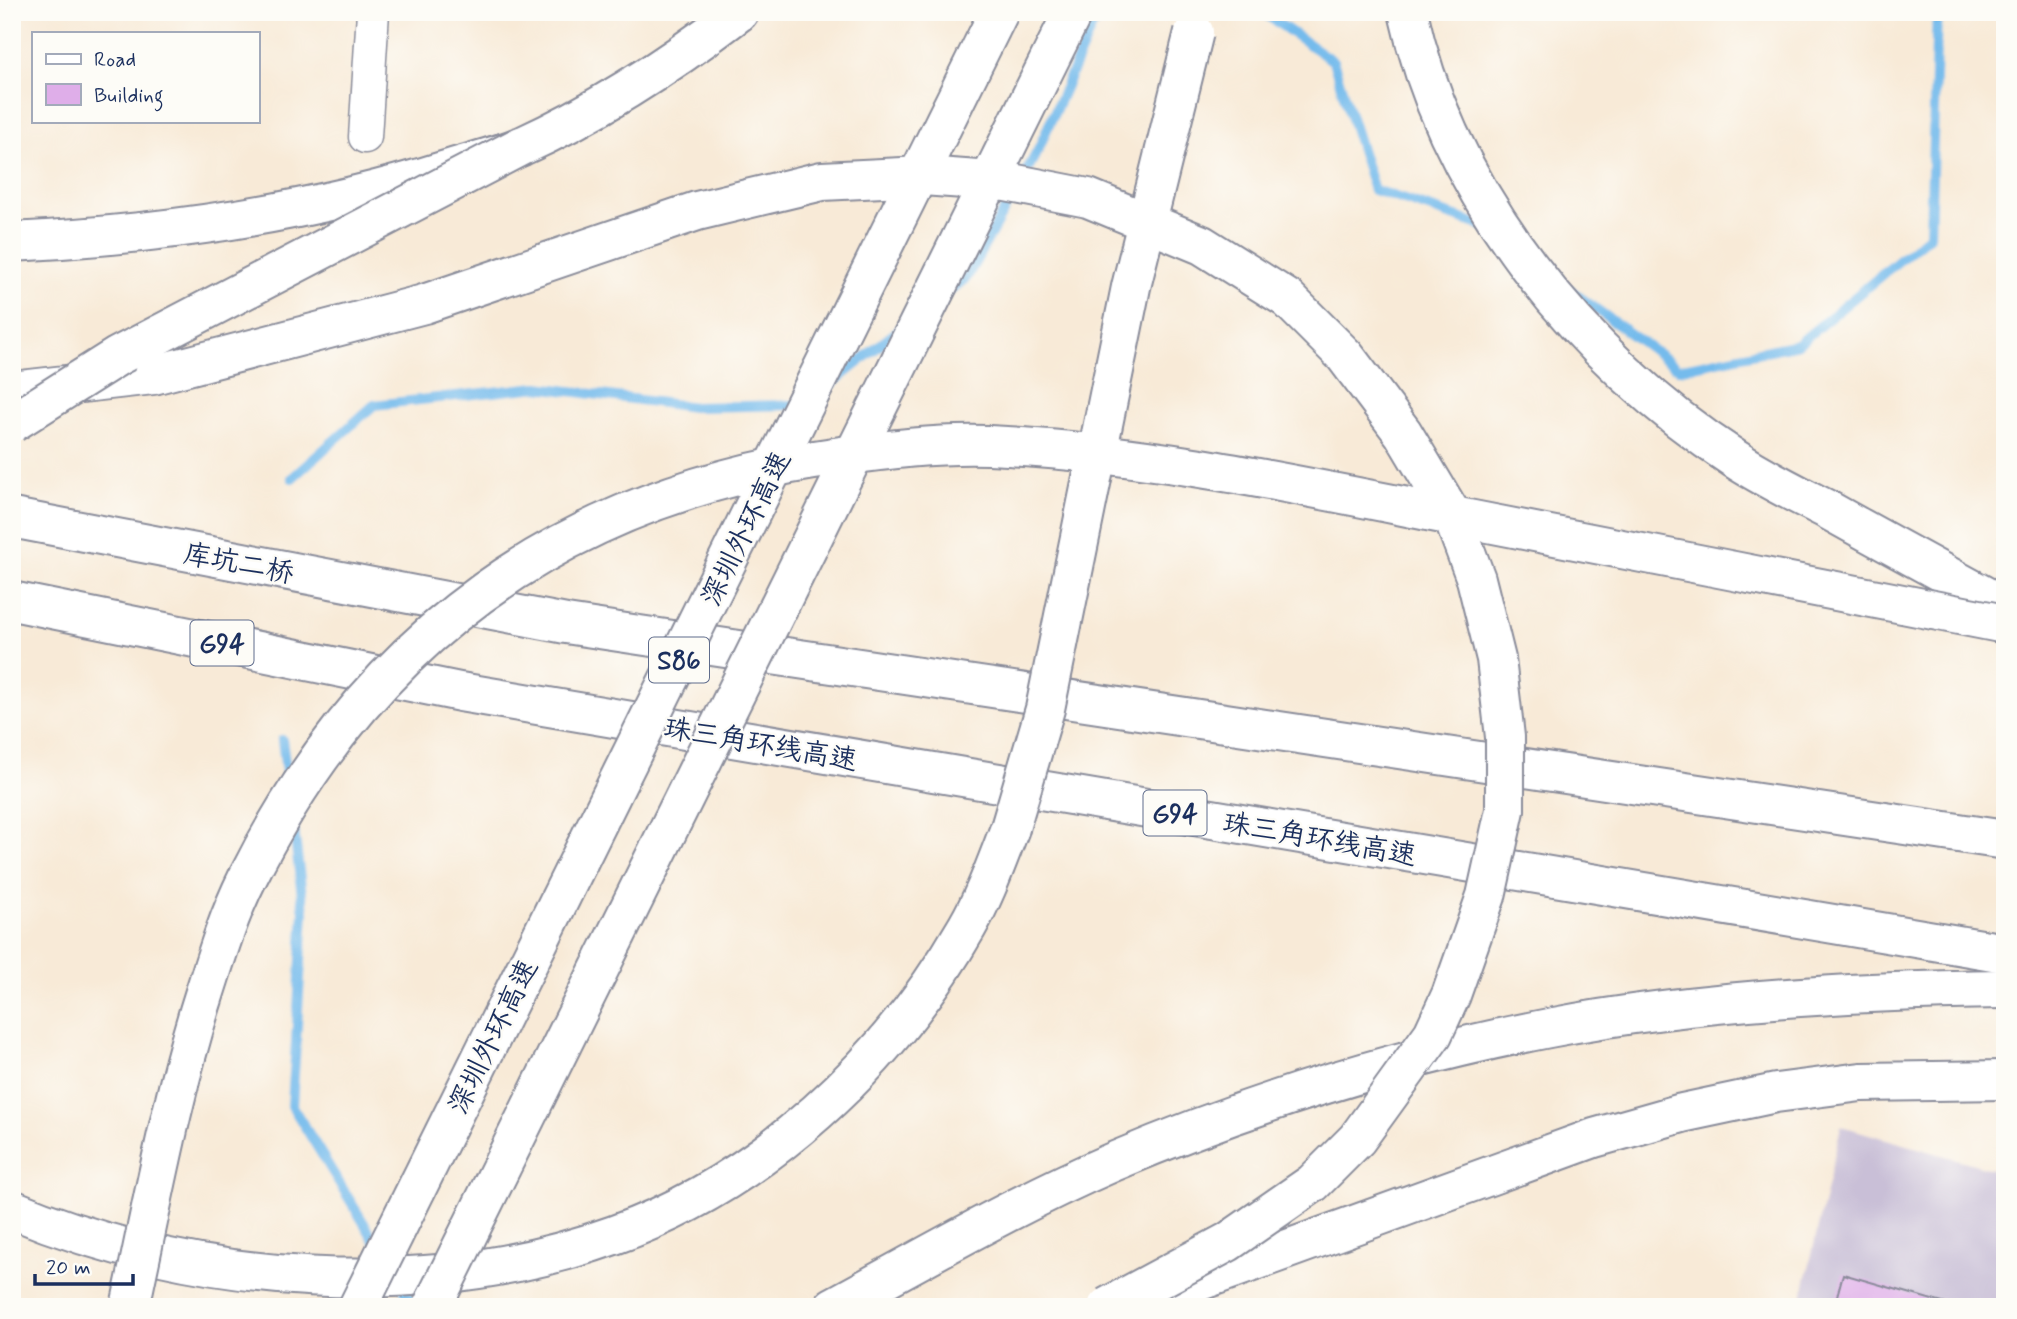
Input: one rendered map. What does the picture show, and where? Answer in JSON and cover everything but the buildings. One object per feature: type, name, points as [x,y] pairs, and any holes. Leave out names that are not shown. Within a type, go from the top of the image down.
[{"type":"highway","points":[[12,423],[118,356],[617,96],[739,12]]},
{"type":"highway","name":"深圳外环高速","points":[[358,1307],[999,12]]},
{"type":"highway","name":"S86","points":[[432,1307],[1073,12]]},
{"type":"highway","points":[[12,1209],[89,1237],[165,1258],[329,1278],[410,1275],[483,1267],[551,1255],[616,1235],[695,1197],[739,1171],[802,1124],[897,1028],[935,979],[968,926],[1010,828],[1031,766],[1060,644],[1131,287],[1199,12]]},
{"type":"highway","points":[[1408,12],[1440,112],[1481,195],[1532,273],[1592,343],[1661,406],[1736,460],[2005,607]]},
{"type":"highway","points":[[12,242],[169,227],[289,209],[404,184],[521,146]]},
{"type":"highway","points":[[12,391],[153,375],[424,304],[697,211],[835,181],[923,176],[1006,182],[1088,198],[1202,245],[1288,299],[1345,356],[1403,433],[1452,515],[1476,579],[1496,659],[1505,737],[1505,810],[1486,896],[1437,1024],[1411,1068],[1357,1139],[1313,1183],[1228,1242],[1107,1307]]},
{"type":"highway","points":[[130,1307],[175,1099],[215,961],[243,886],[279,819],[322,750],[379,683],[449,616],[511,574],[582,532],[652,501],[727,477],[895,449],[984,445],[1072,452],[1283,481],[2005,625]]},
{"type":"highway","name":"库坑二桥","points":[[12,519],[566,624],[2005,840]]},
{"type":"highway","name":"珠三角环线高速","points":[[12,601],[460,692],[2005,953]]},
{"type":"highway","points":[[833,1307],[1000,1216],[1112,1163],[1273,1101],[1420,1058],[1550,1028],[1635,1015],[1812,998],[2005,989]]},
{"type":"highway","points":[[1131,1307],[1497,1172],[1594,1138],[1682,1113],[1776,1093],[1861,1082],[2005,1080]]},
{"type":"street","points":[[365,137],[373,12]]},
{"type":"shaded area","points":[[1841,1126],[2005,1173],[2005,1307],[1800,1307]]},
{"type":"waterway","points":[[1024,176],[1092,26],[1110,12]]},
{"type":"waterway","points":[[1262,12],[1333,61],[1374,190],[1489,228]]},
{"type":"waterway","points":[[1570,290],[1679,369],[1798,344],[1930,235],[1937,12]]},
{"type":"waterway","points":[[951,290],[967,277],[1014,192]]},
{"type":"waterway","points":[[830,385],[900,329]]},
{"type":"waterway","points":[[292,478],[374,405],[538,387],[694,407],[794,405]]},
{"type":"waterway","points":[[282,740],[288,786]]},
{"type":"waterway","points":[[293,821],[304,912],[292,1106],[378,1246]]},
{"type":"waterway","points":[[402,1286],[414,1307]]}]
